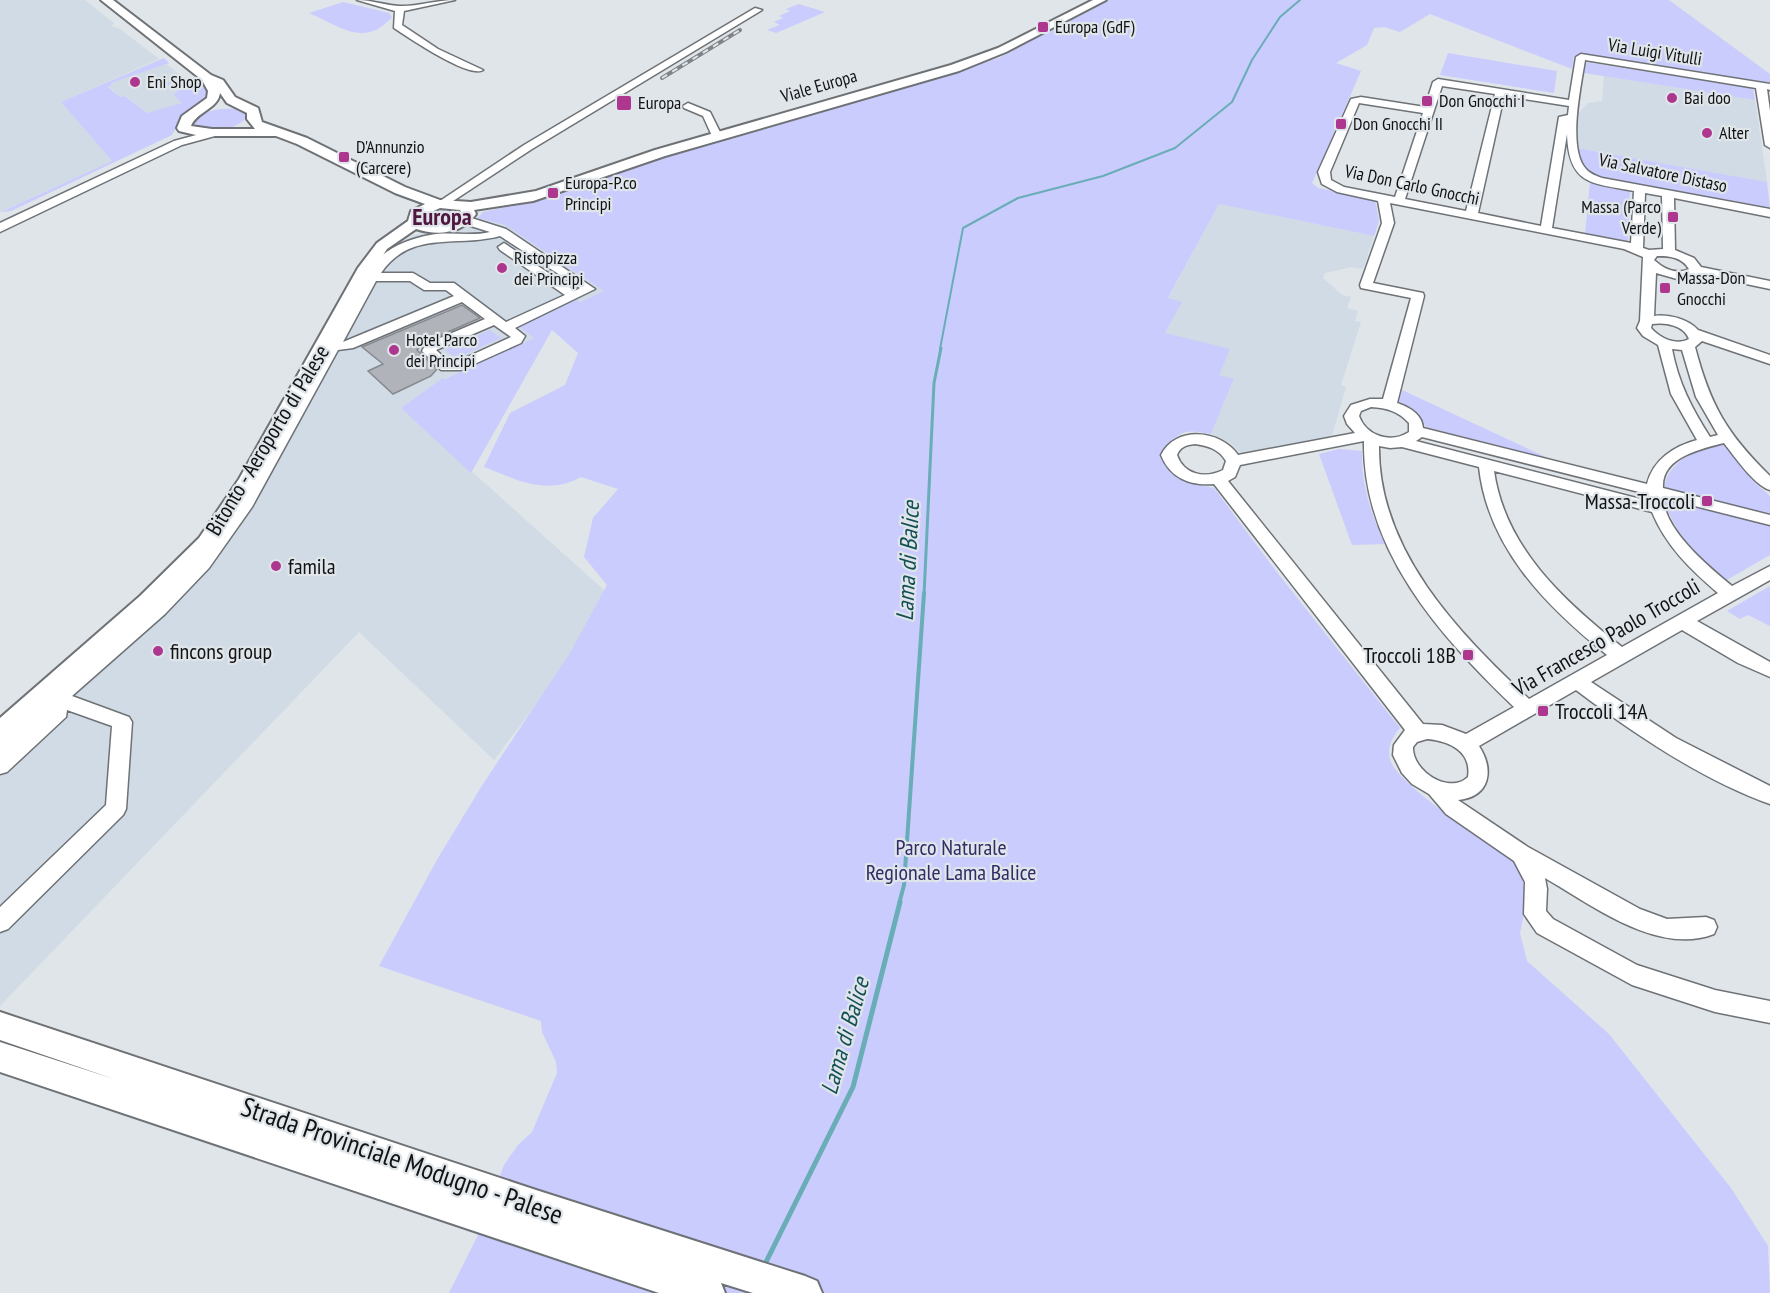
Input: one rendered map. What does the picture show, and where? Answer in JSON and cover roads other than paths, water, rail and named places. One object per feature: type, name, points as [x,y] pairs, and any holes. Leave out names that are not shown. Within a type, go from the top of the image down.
[{"type":"main road","points":[[106,0],[207,78],[219,82],[231,100],[249,113],[261,128],[294,138],[400,190],[440,204],[462,215]]},
{"type":"main road","name":"Viale Europa","points":[[462,215],[541,194],[645,157],[963,65],[1010,46],[1101,0]]},
{"type":"main road","points":[[207,78],[214,91],[213,99],[187,119],[184,128],[192,132],[211,134],[262,132],[294,138]]},
{"type":"main road","points":[[195,114],[217,107],[249,113]]},
{"type":"main road","points":[[225,132],[240,127],[249,113]]},
{"type":"main road","points":[[400,190],[414,201],[421,221]]},
{"type":"main road","points":[[421,221],[440,204]]},
{"type":"main road","points":[[421,221],[462,215]]},
{"type":"main road","name":"Bitonto - Aeroporto di Palese","points":[[0,732],[57,698],[206,543],[232,507],[327,348],[344,308],[366,268],[379,251],[406,237],[421,221]]},
{"type":"main road","name":"Strada Provinciale Modugno - Palese","points":[[0,1026],[531,1218],[708,1293]]},
{"type":"main road","name":"Strada Provinciale Modugno - Palese","points":[[0,1057],[531,1218],[805,1293]]},
{"type":"street","points":[[361,0],[400,9],[451,0]]},
{"type":"street","points":[[400,9],[401,14],[396,21],[397,26],[435,51],[478,70]]},
{"type":"street","points":[[440,204],[556,130],[758,10]]},
{"type":"street","name":"Via Luigi Vitulli","points":[[1570,104],[1581,57],[1765,86]]},
{"type":"street","points":[[1399,201],[1438,82],[1570,104],[1546,231]]},
{"type":"street","points":[[1765,86],[1770,145]]},
{"type":"street","points":[[1471,216],[1500,92]]},
{"type":"street","name":"Via Don Carlo Gnocchi","points":[[1428,111],[1361,100],[1355,101],[1323,176],[1326,182],[1341,190],[1637,249],[1653,263]]},
{"type":"street","name":"Via Salvatore Distaso","points":[[1570,104],[1572,144],[1577,165],[1583,173],[1599,181],[1770,213]]},
{"type":"street","points":[[687,106],[697,108],[711,118],[714,133],[717,136]]},
{"type":"street","points":[[0,228],[142,157],[184,128]]},
{"type":"street","points":[[556,130],[576,135]]},
{"type":"street","points":[[0,221],[142,157],[190,139],[211,134]]},
{"type":"street","points":[[372,277],[407,276],[413,277],[418,284],[426,287],[449,286],[464,296],[501,323],[518,336],[516,340],[456,367],[446,367],[429,351],[431,348],[501,323],[574,296],[589,289],[462,215],[478,178]]},
{"type":"street","points":[[1637,249],[1640,189]]},
{"type":"street","points":[[1668,194],[1669,253]]},
{"type":"street","points":[[1383,198],[1388,223],[1366,285],[1418,296],[1389,405]]},
{"type":"street","points":[[344,308],[361,292],[384,260],[409,244],[432,238],[496,234],[552,281],[574,296]]},
{"type":"street","points":[[1653,263],[1669,253],[1688,259],[1696,270]]},
{"type":"street","points":[[1653,263],[1683,275],[1696,270],[1770,285]]},
{"type":"street","points":[[1653,263],[1653,320],[1644,328],[1646,332],[1664,343],[1691,339],[1770,360]]},
{"type":"street","points":[[552,281],[566,275]]},
{"type":"street","points":[[0,748],[184,585],[228,532],[288,428],[327,348],[372,277]]},
{"type":"street","points":[[327,348],[354,342],[464,296]]},
{"type":"street","points":[[1653,320],[1683,325],[1691,339],[1696,376],[1707,405],[1729,437],[1770,485]]},
{"type":"street","points":[[1664,343],[1670,379],[1682,405],[1704,440]]},
{"type":"street","points":[[1401,442],[1414,437],[1417,430],[1416,423],[1410,416],[1389,405],[1370,403],[1359,405],[1352,411],[1351,421],[1356,429],[1384,442],[1401,442],[1656,508]]},
{"type":"street","points":[[267,445],[288,428]]},
{"type":"street","points":[[1417,430],[1770,520]]},
{"type":"street","points":[[1234,461],[1369,437]]},
{"type":"street","points":[[1369,437],[1378,499],[1384,519],[1409,571],[1451,631],[1528,709]]},
{"type":"street","points":[[1729,437],[1704,440],[1685,447],[1664,463],[1654,481],[1653,490],[1656,508],[1678,546],[1706,574],[1731,594]]},
{"type":"street","points":[[1185,440],[1206,440],[1225,448],[1234,461],[1230,473],[1218,479],[1204,480],[1183,474],[1170,462],[1169,455],[1171,448],[1185,440]]},
{"type":"street","points":[[1486,465],[1490,495],[1504,529],[1527,565],[1570,614],[1621,656]]},
{"type":"street","points":[[1218,479],[1418,732]]},
{"type":"street","points":[[232,507],[257,484]]},
{"type":"street","name":"Via Francesco Paolo Troccoli","points":[[1465,744],[1770,572]]},
{"type":"street","points":[[1682,621],[1744,658],[1770,670]]},
{"type":"street","points":[[1576,681],[1620,714],[1671,746],[1770,795]]},
{"type":"street","points":[[0,766],[57,698]]},
{"type":"street","points":[[0,922],[116,808],[122,722],[57,698]]},
{"type":"street","points":[[1436,788],[1459,791],[1469,788],[1476,783],[1480,775],[1480,766],[1465,744],[1438,731],[1418,732],[1408,737],[1403,744],[1402,754],[1405,764],[1412,774],[1436,788],[1453,808],[1521,854],[1633,917],[1667,929],[1706,927]]},
{"type":"street","points":[[1521,854],[1532,868],[1538,891],[1535,914],[1545,926],[1632,974],[1716,1001],[1770,1012]]},
{"type":"waterway","name":"Lama di Balice","points":[[940,349],[963,228],[1018,198],[1103,176],[1175,148],[1232,102],[1252,60],[1280,17],[1300,0]]},
{"type":"waterway","name":"Lama di Balice","points":[[924,595],[934,383],[941,348]]},
{"type":"waterway","name":"Lama di Balice","points":[[899,904],[904,885],[924,593]]},
{"type":"waterway","name":"Lama di Balice","points":[[764,1266],[853,1087],[900,902]]},
{"type":"railway","points":[[662,78],[740,30]]},
{"type":"place","name":"Europa (GdF)","points":[[1043,27]]},
{"type":"place","name":"Eni Shop","points":[[135,82]]},
{"type":"place","name":"Bai doo","points":[[1672,98]]},
{"type":"place","name":"Don Gnocchi I","points":[[1427,101]]},
{"type":"place","name":"Europa","points":[[624,103]]},
{"type":"place","name":"Don Gnocchi II","points":[[1341,124]]},
{"type":"place","name":"Alter","points":[[1707,133]]},
{"type":"place","name":"D'Annunzio (Carcere)","points":[[344,157]]},
{"type":"place","name":"Europa-P.co Principi","points":[[553,193]]},
{"type":"place","name":"Massa (Parco Verde)","points":[[1673,217]]},
{"type":"place","name":"Ristopizza dei Principi","points":[[502,268]]},
{"type":"place","name":"Massa-Don Gnocchi","points":[[1665,288]]},
{"type":"place","name":"Hotel Parco dei Principi","points":[[394,350]]},
{"type":"place","name":"Massa-Troccoli","points":[[1707,501]]},
{"type":"place","name":"famila","points":[[276,566]]},
{"type":"place","name":"fincons group","points":[[158,651]]},
{"type":"place","name":"Troccoli 18B","points":[[1468,655]]},
{"type":"place","name":"Troccoli 14A","points":[[1543,711]]},
{"type":"district","name":"Europa","points":[[442,217]]},
{"type":"park label","name":"Parco Naturale Regionale Lama Balice","points":[[951,860]]}]
